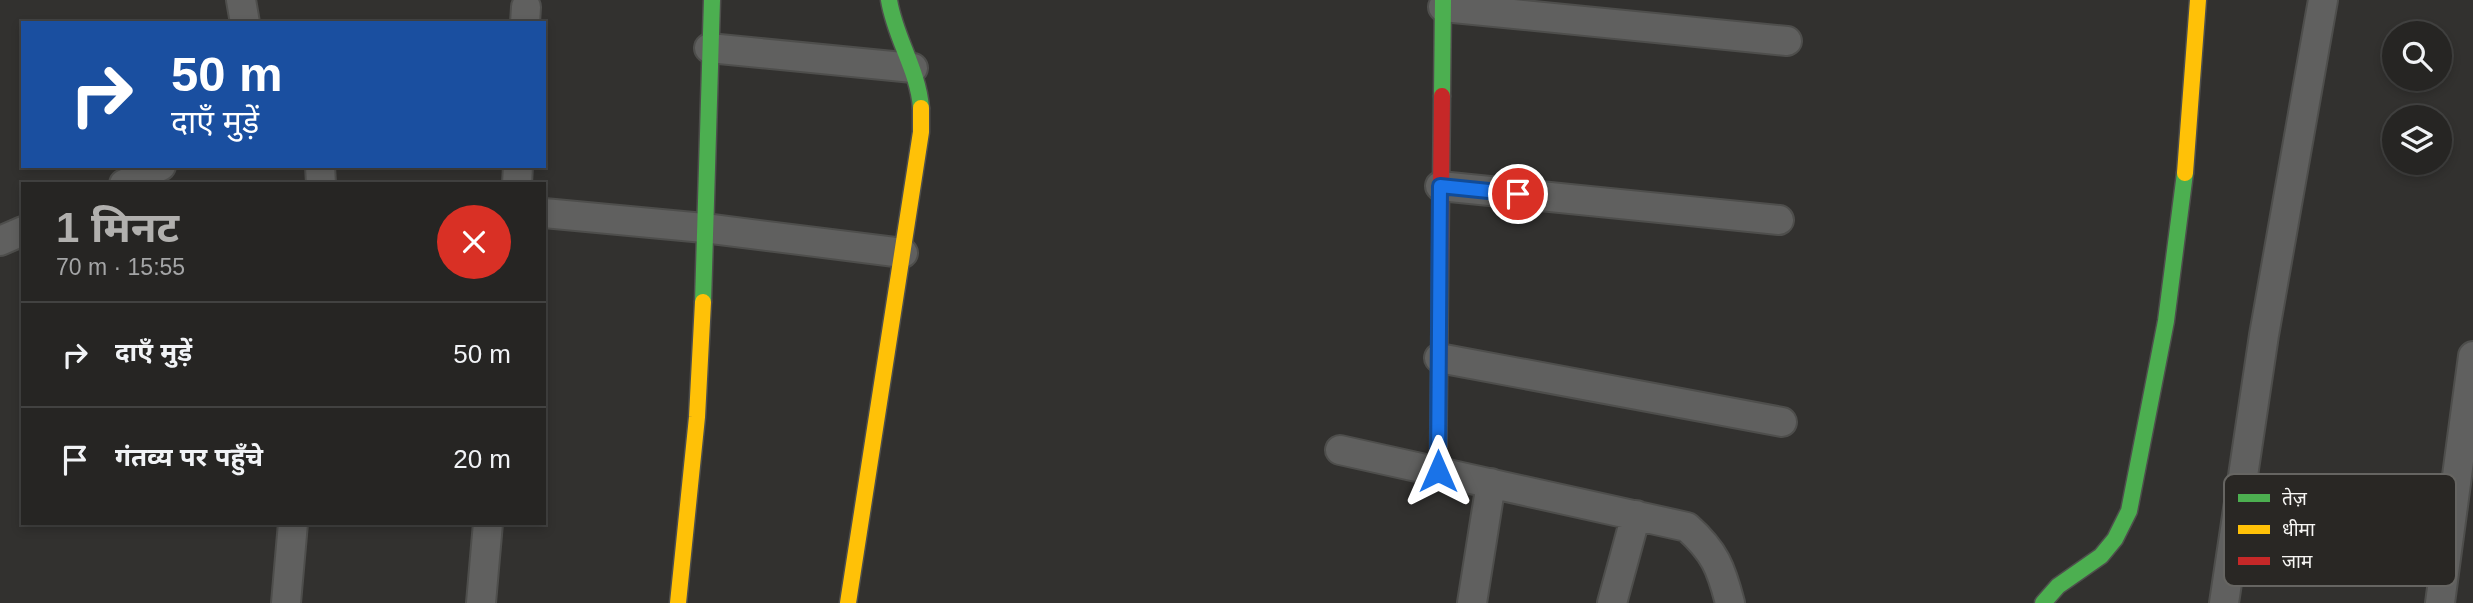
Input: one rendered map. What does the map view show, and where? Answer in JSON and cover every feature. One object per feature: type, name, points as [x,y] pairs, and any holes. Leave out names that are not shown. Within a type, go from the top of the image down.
[{"type":"street","points":[[241,0],[245,21]]},
{"type":"street","points":[[678,603],[701,356],[712,0]]},
{"type":"street","points":[[848,603],[921,132],[921,97],[913,68],[898,36],[889,0]]},
{"type":"street","points":[[2043,603],[2058,586],[2101,556],[2115,539],[2129,511],[2166,321],[2186,157],[2198,0]]},
{"type":"street","points":[[2243,474],[2264,335],[2323,0]]},
{"type":"street","points":[[1438,471],[1443,4],[1787,41]]},
{"type":"street","points":[[709,48],[913,68]]},
{"type":"street","points":[[128,182],[157,168]]},
{"type":"street","points":[[1440,186],[1779,220]]},
{"type":"street","points":[[546,213],[704,228],[903,253]]},
{"type":"street","points":[[0,241],[21,232]]},
{"type":"street","points":[[2456,483],[2473,356]]},
{"type":"street","points":[[1439,358],[1782,422]]},
{"type":"street","points":[[1340,450],[1688,527],[1708,546],[1723,575],[1730,603]]},
{"type":"street","points":[[1472,603],[1491,483]]},
{"type":"street","points":[[1612,603],[1636,515]]},
{"type":"street","points":[[286,603],[293,525]]},
{"type":"street","points":[[481,603],[488,525]]},
{"type":"traffic: fast","points":[[703,302],[712,0]]},
{"type":"traffic: fast","points":[[889,0],[916,80],[921,108]]},
{"type":"traffic: fast","points":[[1442,96],[1443,0]]},
{"type":"traffic: fast","points":[[2043,603],[2058,586],[2101,556],[2115,539],[2129,511],[2166,321],[2185,173]]},
{"type":"traffic: slow","points":[[2185,173],[2198,0]]},
{"type":"traffic: slow","points":[[848,603],[921,132],[921,108]]},
{"type":"traffic: slow","points":[[678,603],[697,417],[703,302]]},
{"type":"traffic: jam","points":[[1438,471],[1442,96]]},
{"type":"route","points":[[1438,471],[1440,186],[1518,194]]}]
